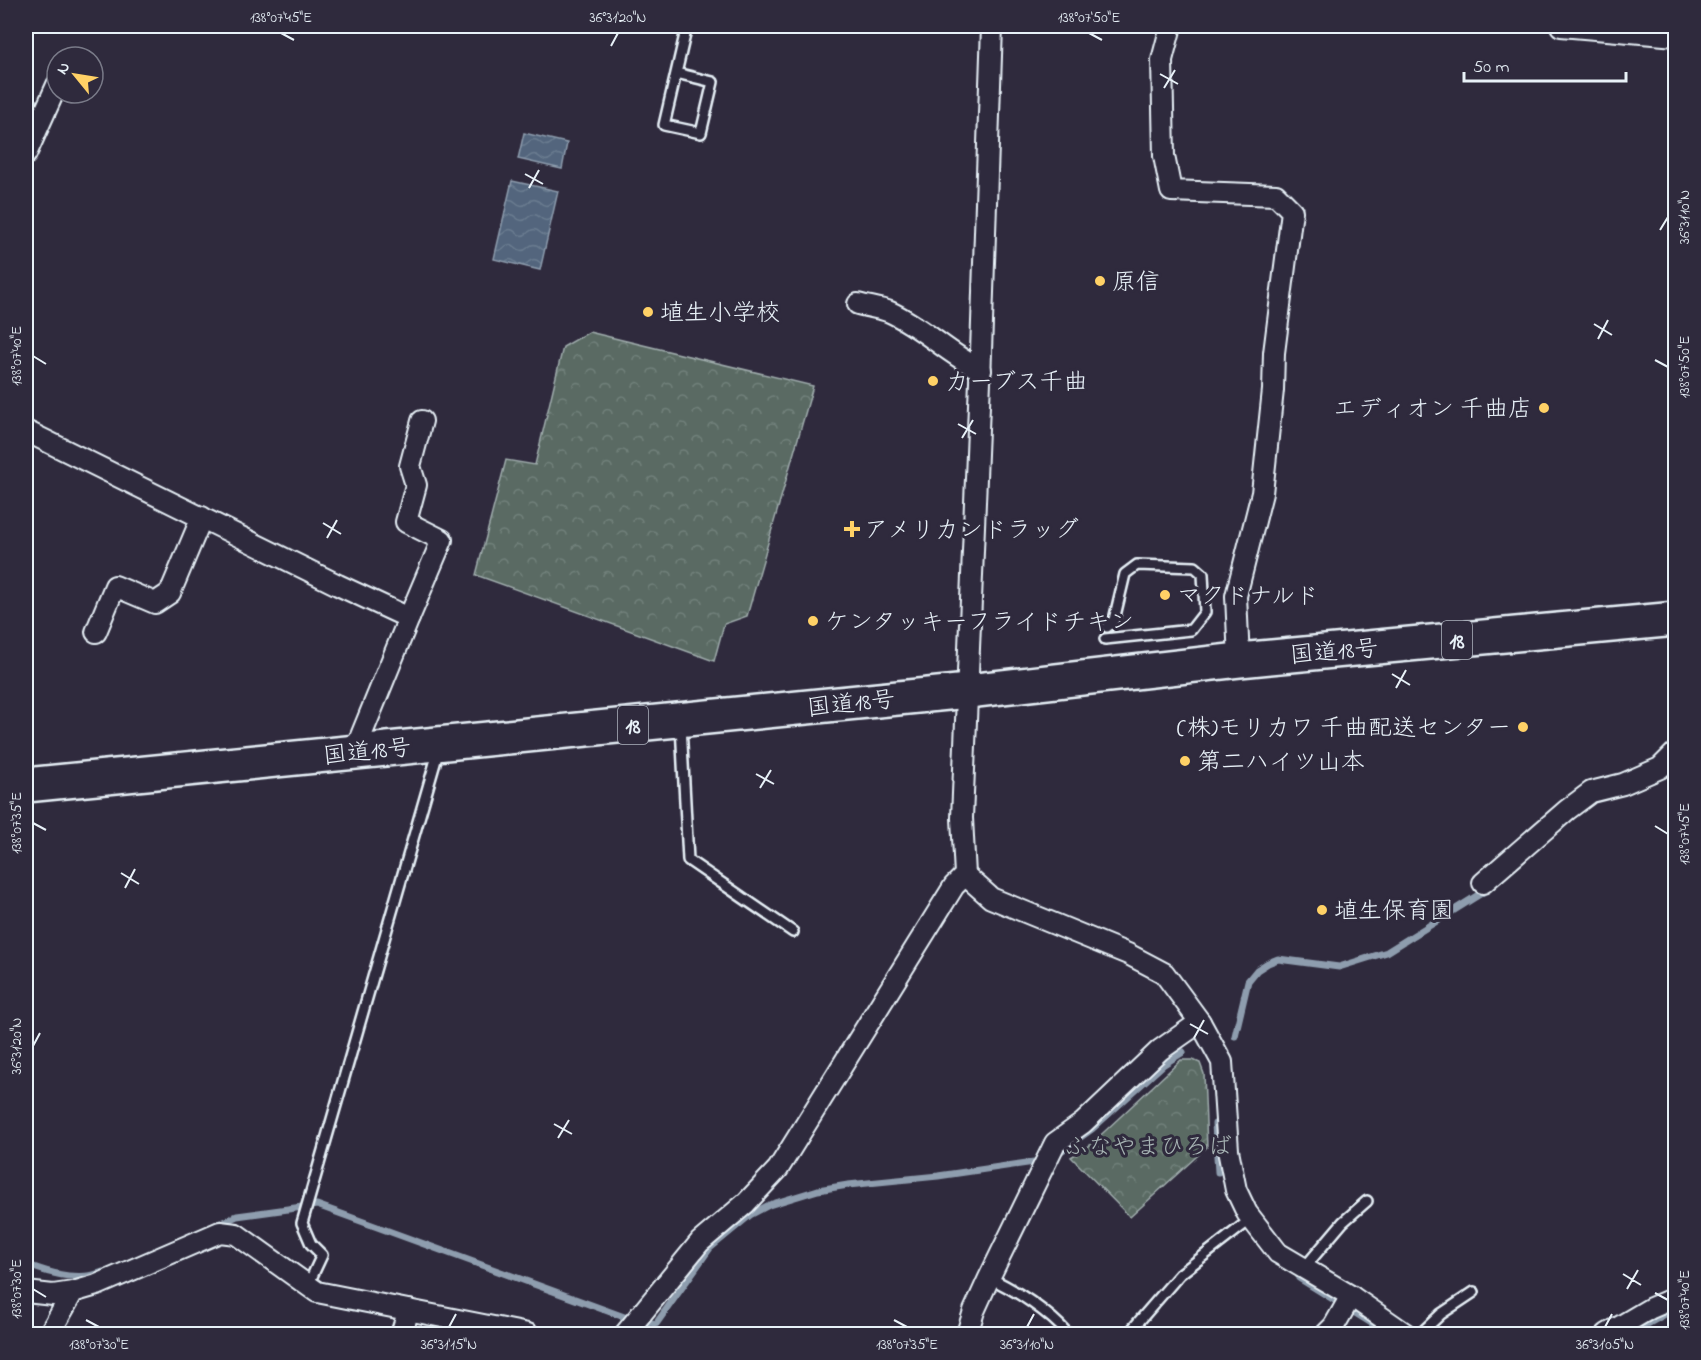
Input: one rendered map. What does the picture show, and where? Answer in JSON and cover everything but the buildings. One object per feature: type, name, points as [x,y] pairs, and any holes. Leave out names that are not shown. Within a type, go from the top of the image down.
[{"type":"highway","name":"国道18号","points":[[26,785],[968,691],[1239,660],[1676,619]]},
{"type":"street","points":[[992,26],[981,370],[962,818],[965,875],[991,897],[1128,954],[1164,973],[1200,1022],[1222,1062],[1228,1150],[1236,1190],[1246,1213],[1278,1252],[1351,1296],[1406,1335]]},
{"type":"street","points":[[1171,26],[1162,60],[1164,156],[1172,191],[1276,195],[1292,210],[1274,354],[1274,385],[1262,493],[1236,596],[1239,660]]},
{"type":"street","points":[[1561,26],[1676,36]]},
{"type":"street","points":[[26,154],[48,105]]},
{"type":"street","points":[[858,304],[888,311],[921,329],[968,364],[981,370]]},
{"type":"street","points":[[354,753],[442,540],[406,522],[416,485],[410,466],[422,421]]},
{"type":"street","points":[[26,430],[409,618]]},
{"type":"street","points":[[96,632],[115,586],[155,603],[170,594],[202,517]]},
{"type":"street","points":[[1483,883],[1591,792],[1623,784],[1660,768],[1676,752]]},
{"type":"street","points":[[633,1325],[700,1242],[746,1203],[778,1169],[954,886],[965,875]]},
{"type":"street","points":[[967,1335],[974,1311],[989,1278],[1055,1143],[1083,1123],[1160,1050],[1200,1022]]},
{"type":"street","points":[[26,1292],[53,1295],[97,1285],[220,1232],[236,1234],[317,1292],[528,1335]]},
{"type":"street","points":[[49,1335],[73,1292]]},
{"type":"street","points":[[1326,1335],[1334,1326],[1351,1296]]},
{"type":"street","points":[[1607,1335],[1651,1308],[1672,1299],[1676,1300]]},
{"type":"street","points":[[401,1335],[409,1311]]},
{"type":"lane","points":[[676,73],[713,82],[701,133],[664,125],[676,73],[687,26]]},
{"type":"lane","points":[[1105,639],[1191,630],[1205,612],[1203,574],[1195,567],[1137,565],[1125,574],[1114,620],[1107,627]]},
{"type":"lane","points":[[681,720],[688,860],[793,932]]},
{"type":"lane","points":[[308,1285],[322,1255],[311,1244],[302,1223],[440,744]]},
{"type":"lane","points":[[1305,1268],[1343,1222],[1367,1201]]},
{"type":"lane","points":[[1128,1335],[1180,1274],[1251,1218]]},
{"type":"lane","points":[[989,1278],[1003,1284],[1062,1326],[1068,1335]]},
{"type":"lane","points":[[1420,1335],[1441,1314],[1473,1293]]},
{"type":"green space","points":[[589,332],[813,386],[747,616],[724,624],[714,661],[476,575],[506,460],[535,465],[563,347]]},
{"type":"green space","name":"ふなやまひろば","points":[[1181,1060],[1193,1060],[1200,1063],[1204,1074],[1207,1147],[1130,1217],[1071,1157],[1089,1146]]},
{"type":"water","points":[[524,133],[567,143],[562,169],[518,159]]},
{"type":"water","points":[[512,181],[558,191],[540,270],[494,259]]},
{"type":"waterway","points":[[1235,1036],[1248,981],[1257,970],[1268,963],[1278,959],[1339,967],[1387,952],[1488,889]]},
{"type":"waterway","points":[[1057,1154],[1092,1129],[1164,1064],[1183,1052]]},
{"type":"waterway","points":[[1215,1124],[1218,1172]]},
{"type":"waterway","points":[[216,1225],[237,1216],[317,1205],[627,1318],[656,1324],[710,1248],[750,1215],[769,1205],[818,1190],[848,1185],[938,1176],[1041,1161]]},
{"type":"waterway","points":[[26,1264],[54,1273],[74,1276],[103,1272]]},
{"type":"waterway","points":[[1299,1278],[1386,1332]]},
{"type":"waterway","points":[[1630,1334],[1667,1313],[1676,1312]]},
{"type":"place","name":"原信","points":[[1100,281]]},
{"type":"place","name":"埴生小学校","points":[[648,312]]},
{"type":"place","name":"カーブス千曲","points":[[933,381]]},
{"type":"place","name":"エディオン 千曲店","points":[[1544,408]]},
{"type":"place","name":"アメリカンドラッグ","points":[[852,529]]},
{"type":"place","name":"マクドナルド","points":[[1165,595]]},
{"type":"place","name":"ケンタッキーフライドチキン","points":[[813,621]]},
{"type":"place","name":"(株)モリカワ 千曲配送センター","points":[[1523,727]]},
{"type":"place","name":"第二ハイツ山本","points":[[1185,761]]},
{"type":"place","name":"埴生保育園","points":[[1322,910]]}]
